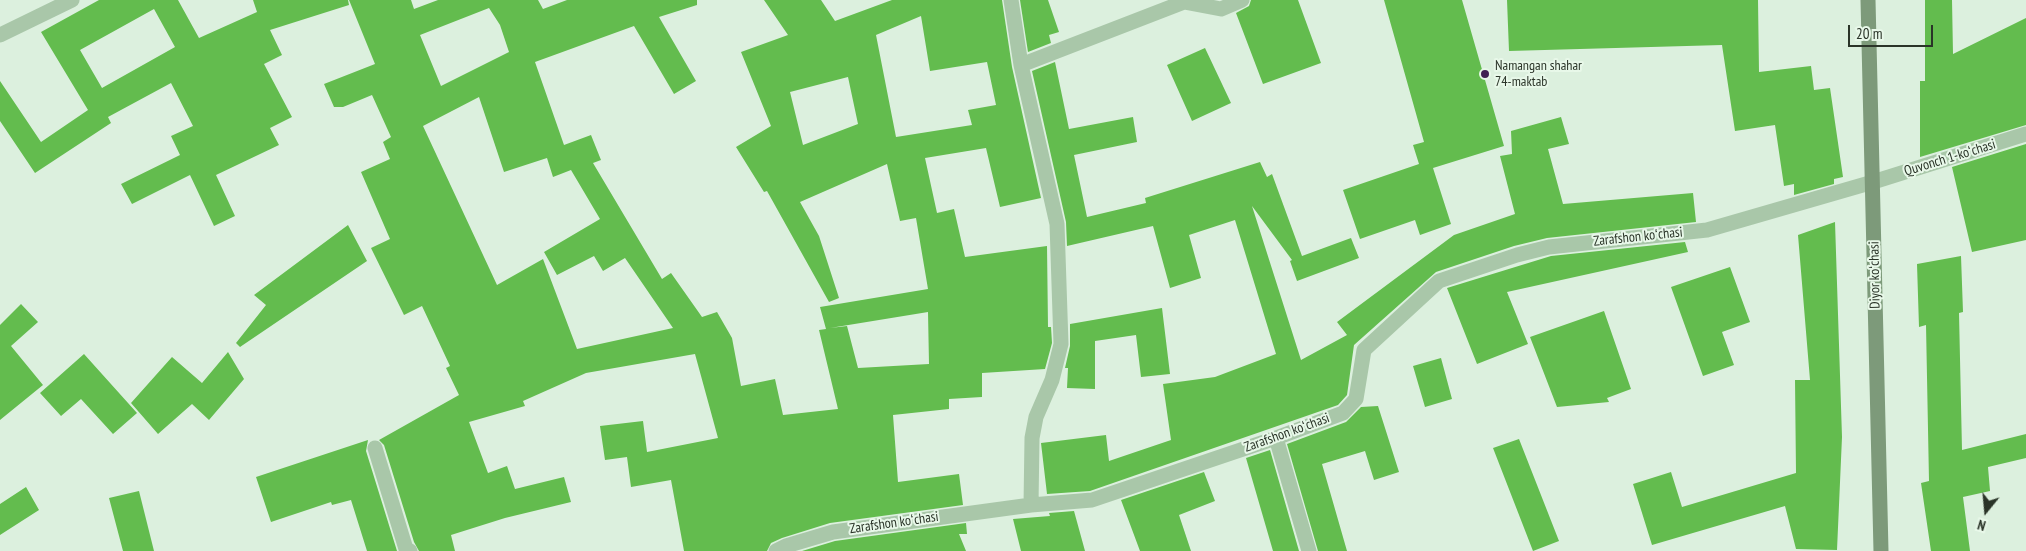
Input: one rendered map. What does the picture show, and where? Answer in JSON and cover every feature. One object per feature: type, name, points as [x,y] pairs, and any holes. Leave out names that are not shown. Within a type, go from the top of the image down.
[{"type":"main road","name":"Diyor koʻchasi","points":[[1868,0],[1881,551]]},
{"type":"street","points":[[0,35],[72,0]]},
{"type":"street","points":[[1012,0],[1021,66],[1057,224],[1061,344],[1052,380],[1036,417],[1032,438],[1031,505]]},
{"type":"street","points":[[1021,66],[1184,2],[1221,9],[1242,0]]},
{"type":"street","name":"Quvonch 1-koʻchasi","points":[[1873,182],[2026,134]]},
{"type":"street","name":"Zarafshon koʻchasi","points":[[776,551],[786,546],[833,532],[1031,505],[1092,500],[1276,438],[1343,413],[1356,399],[1364,350],[1439,281],[1517,255],[1548,247],[1707,230],[1873,182]]},
{"type":"street","points":[[1276,438],[1309,551]]},
{"type":"street","points":[[374,448],[406,549],[410,551]]},
{"type":"building","points":[[99,0],[178,0],[199,38],[257,12],[253,0],[348,0],[349,5],[270,30],[282,55],[264,64],[292,117],[270,128],[279,145],[216,175],[235,216],[214,226],[190,175],[132,204],[121,184],[180,155],[171,136],[193,126],[171,83],[108,117],[111,123],[35,173],[0,121],[0,81],[41,142],[88,110],[41,32]],"holes":[[[154,9],[175,47],[102,88],[80,50]]]},
{"type":"building","points":[[349,0],[411,0],[414,9],[438,0],[538,0],[543,9],[567,0],[697,0],[697,5],[659,17],[696,81],[674,94],[634,26],[535,62],[564,145],[591,135],[601,160],[593,163],[662,279],[671,273],[702,317],[717,312],[732,338],[741,386],[775,379],[783,415],[838,409],[819,330],[826,329],[820,307],[928,289],[916,218],[900,221],[887,164],[800,202],[819,236],[839,298],[829,302],[767,191],[764,192],[736,147],[771,126],[741,52],[788,35],[764,0],[821,0],[835,21],[892,0],[1002,0],[1012,67],[1041,198],[1000,207],[986,148],[925,158],[937,213],[954,209],[965,257],[1047,246],[1048,327],[1051,327],[1052,343],[1045,369],[982,373],[982,397],[949,399],[949,409],[893,415],[898,482],[959,474],[963,505],[830,523],[782,538],[771,543],[767,551],[684,551],[671,480],[631,487],[627,457],[605,460],[600,426],[643,421],[647,452],[718,438],[695,354],[586,373],[523,401],[525,406],[469,422],[488,473],[507,466],[515,489],[564,477],[571,502],[505,518],[451,535],[455,551],[419,551],[414,542],[384,445],[379,440],[459,395],[446,368],[450,366],[422,306],[404,315],[371,248],[390,239],[361,172],[390,159],[383,142],[391,137],[372,95],[343,107],[334,107],[324,84],[375,64]],"holes":[[[489,8],[500,25],[509,52],[441,86],[420,35]],[[921,16],[930,71],[987,62],[996,105],[968,110],[972,125],[896,137],[876,35]],[[848,77],[858,124],[803,145],[790,92]],[[479,97],[504,172],[547,158],[553,177],[571,170],[600,219],[544,252],[557,275],[594,256],[603,271],[625,258],[673,328],[577,349],[543,259],[497,285],[423,126]],[[928,312],[929,364],[858,368],[847,326],[830,328]]]},
{"type":"building","points":[[1020,0],[1048,0],[1059,32],[1049,35],[1051,43],[1028,52]]},
{"type":"building","points":[[1251,0],[1298,0],[1321,63],[1263,84],[1236,13],[1249,6]]},
{"type":"building","points":[[1384,0],[1462,0],[1504,146],[1433,168],[1451,224],[1420,235],[1415,220],[1360,239],[1343,190],[1419,164],[1413,145],[1424,142]]},
{"type":"building","points":[[1507,0],[1758,0],[1759,72],[1811,66],[1814,90],[1830,88],[1843,177],[1834,179],[1834,184],[1794,195],[1794,184],[1784,186],[1775,125],[1735,131],[1722,45],[1509,51]]},
{"type":"building","points":[[1925,0],[1952,0],[1953,54],[2026,18],[2026,125],[1920,157],[1920,81],[1925,81]]},
{"type":"building","points":[[1205,48],[1231,103],[1192,121],[1167,65]]},
{"type":"building","points":[[1055,62],[1069,129],[1133,117],[1137,142],[1074,155],[1087,217],[1146,203],[1145,198],[1260,162],[1267,177],[1272,174],[1302,256],[1351,238],[1359,258],[1297,281],[1290,261],[1292,260],[1252,206],[1301,360],[1347,335],[1337,322],[1454,235],[1515,214],[1500,156],[1512,154],[1511,131],[1561,117],[1569,144],[1548,149],[1563,204],[1693,193],[1696,222],[1547,238],[1514,246],[1436,272],[1354,345],[1347,395],[1338,405],[1090,491],[1047,494],[1041,443],[1106,435],[1109,461],[1171,440],[1163,384],[1215,377],[1276,354],[1235,220],[1189,235],[1201,278],[1170,288],[1153,226],[1067,246],[1066,222],[1032,71]]},
{"type":"building","points":[[2026,144],[2026,240],[1972,252],[1952,167]]},
{"type":"building","points":[[1835,222],[1842,437],[1837,550],[1796,549],[1785,506],[1652,545],[1633,484],[1671,472],[1682,507],[1796,473],[1795,380],[1810,380],[1798,235]]},
{"type":"building","points":[[348,225],[367,261],[240,347],[236,343],[266,305],[254,295]]},
{"type":"building","points":[[1685,242],[1688,252],[1507,292],[1528,344],[1477,364],[1447,288],[1551,256]]},
{"type":"building","points":[[1961,256],[1963,312],[1959,313],[1962,450],[2026,434],[2026,458],[1988,467],[1990,491],[1963,497],[1970,551],[1931,551],[1921,483],[1929,481],[1926,325],[1919,327],[1917,264]]},
{"type":"building","points":[[1730,267],[1750,322],[1722,332],[1734,365],[1703,376],[1671,287]]},
{"type":"building","points":[[21,304],[38,322],[11,346],[43,385],[0,420],[0,325]]},
{"type":"building","points":[[1162,308],[1170,374],[1141,377],[1136,335],[1095,341],[1095,389],[1067,388],[1068,368],[1065,368],[1070,346],[1070,324]]},
{"type":"building","points":[[1604,311],[1631,389],[1607,398],[1609,402],[1557,407],[1530,337]]},
{"type":"building","points":[[228,352],[244,379],[209,420],[192,404],[158,434],[131,403],[172,357],[202,383]]},
{"type":"building","points":[[84,354],[137,413],[113,434],[81,399],[61,416],[40,393]]},
{"type":"building","points":[[1441,358],[1452,399],[1425,407],[1413,366]]},
{"type":"building","points":[[1378,406],[1399,472],[1374,480],[1365,451],[1322,464],[1347,551],[1318,551],[1287,444],[1346,422],[1361,407]]},
{"type":"building","points":[[1519,439],[1559,541],[1533,551],[1493,448]]},
{"type":"building","points":[[368,440],[366,451],[397,551],[367,551],[351,500],[332,505],[331,502],[271,522],[256,477]]},
{"type":"building","points":[[1270,450],[1299,551],[1273,551],[1246,458]]},
{"type":"building","points":[[1204,472],[1215,501],[1179,515],[1191,551],[1140,551],[1121,500]]},
{"type":"building","points":[[26,487],[39,510],[0,535],[0,504]]},
{"type":"building","points":[[139,491],[154,551],[123,551],[109,498]]},
{"type":"building","points":[[1074,511],[1085,551],[1021,551],[1013,519],[1050,516],[1049,513]]},
{"type":"building","points":[[966,523],[967,534],[959,534],[966,551],[802,551],[835,541]]},
{"type":"place","name":"Namangan shahar 74-maktab","points":[[1485,74]]}]
